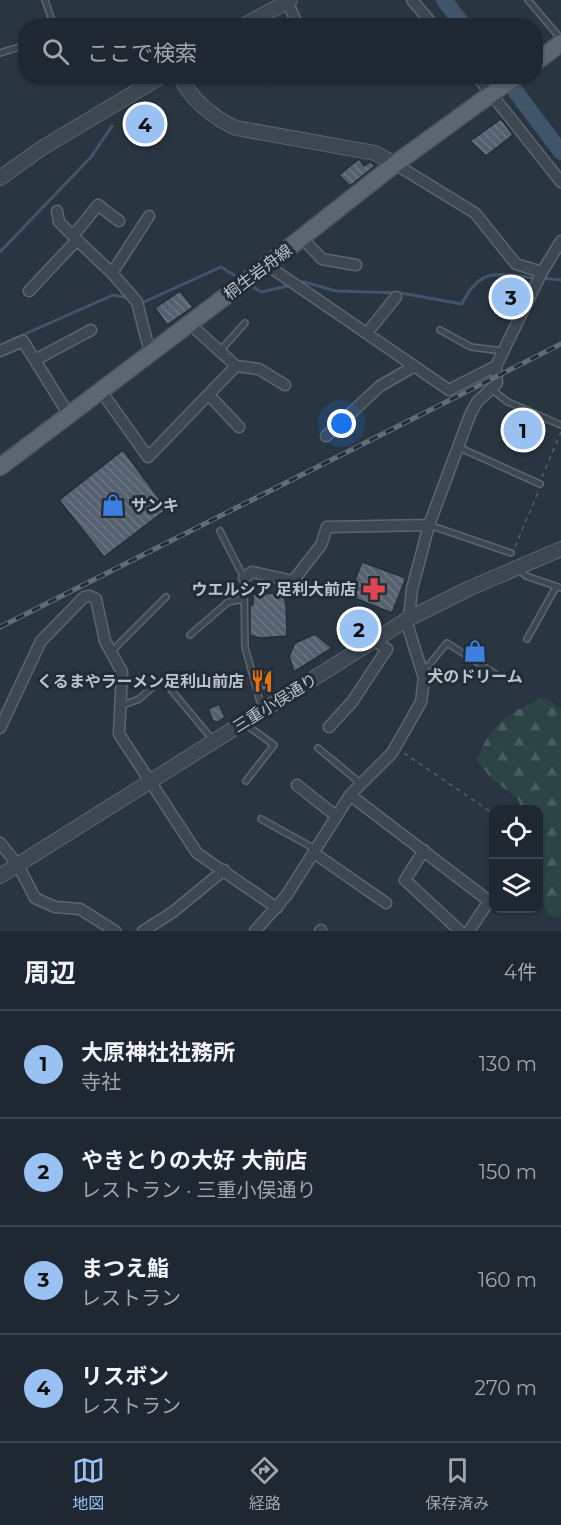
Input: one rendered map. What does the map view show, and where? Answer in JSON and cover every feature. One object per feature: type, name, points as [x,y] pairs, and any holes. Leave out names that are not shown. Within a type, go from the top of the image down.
[{"type":"main road","points":[[543,57],[561,43]]},
{"type":"main road","name":"桐生岩舟線","points":[[0,467],[267,265],[395,164],[506,84]]},
{"type":"street","points":[[412,0],[427,18]]},
{"type":"street","points":[[258,18],[289,1],[295,18]]},
{"type":"street","points":[[0,178],[42,148],[149,84]]},
{"type":"street","points":[[185,84],[217,118],[236,128],[375,153],[475,213],[516,264],[542,272]]},
{"type":"street","points":[[485,84],[561,182]]},
{"type":"street","points":[[29,291],[75,238],[98,205],[119,221]]},
{"type":"street","points":[[57,211],[59,222],[112,273],[137,302],[150,353]]},
{"type":"street","points":[[112,273],[149,216]]},
{"type":"street","points":[[302,238],[322,259],[356,265]]},
{"type":"street","points":[[255,931],[277,908],[350,795],[396,747],[421,702],[424,691],[422,670],[408,619],[416,572],[429,525],[477,402],[497,383],[496,366],[542,272],[561,241]]},
{"type":"street","points":[[267,265],[449,390],[496,366]]},
{"type":"street","points":[[367,333],[396,297]]},
{"type":"street","points":[[189,323],[236,366],[259,369],[285,385]]},
{"type":"street","points":[[35,360],[91,330]]},
{"type":"street","points":[[0,351],[23,341],[69,415]]},
{"type":"street","points":[[101,391],[148,458],[236,366]]},
{"type":"street","points":[[326,436],[380,386],[413,367]]},
{"type":"street","points":[[209,395],[238,427]]},
{"type":"street","points":[[244,578],[252,572],[293,581],[321,545],[327,527],[429,525]]},
{"type":"street","name":"三重小俣通り","points":[[0,876],[408,619],[517,567],[561,549]]},
{"type":"street","points":[[1,725],[28,664],[41,641],[84,597],[90,596],[96,599],[105,641],[122,672],[119,734],[197,853],[277,908]]},
{"type":"street","points":[[329,727],[352,702],[387,649],[374,640]]},
{"type":"street","points":[[297,785],[336,816]]},
{"type":"street","points":[[350,795],[489,901],[469,931]]},
{"type":"street","points":[[0,843],[18,865],[35,897],[55,907],[80,909],[115,931]]},
{"type":"street","points":[[424,850],[405,880],[460,931]]},
{"type":"street","points":[[315,851],[386,903]]},
{"type":"street","points":[[143,931],[173,912],[224,870]]},
{"type":"lane","points":[[45,0],[51,18]]},
{"type":"lane","points":[[528,0],[561,39]]},
{"type":"lane","points":[[0,53],[18,47]]},
{"type":"lane","points":[[220,351],[245,323]]},
{"type":"lane","points":[[440,330],[471,347],[504,351]]},
{"type":"lane","points":[[491,389],[508,402],[561,425]]},
{"type":"lane","points":[[458,447],[540,483]]},
{"type":"lane","points":[[429,525],[511,554]]},
{"type":"lane","points":[[220,531],[244,578],[245,647],[262,711]]},
{"type":"lane","points":[[517,567],[526,576],[559,587],[527,639]]},
{"type":"lane","points":[[112,651],[166,597]]},
{"type":"lane","points":[[190,635],[228,602],[244,599]]},
{"type":"lane","points":[[422,670],[447,643],[497,675]]},
{"type":"lane","points":[[121,706],[139,699],[162,679],[214,741]]},
{"type":"lane","points":[[243,723],[274,745],[246,781]]},
{"type":"lane","points":[[318,748],[360,783]]},
{"type":"lane","points":[[261,819],[315,851]]},
{"type":"path","points":[[511,554],[561,431]]},
{"type":"path","points":[[396,747],[489,811]]},
{"type":"green space","points":[[545,697],[561,709],[561,918],[548,915],[543,903],[543,805],[520,805],[518,799],[490,777],[477,760],[482,747],[495,728],[521,708]]},
{"type":"building","points":[[501,119],[513,135],[486,156],[470,141]]},
{"type":"building","points":[[359,159],[364,166],[370,162],[375,166],[350,186],[339,175]]},
{"type":"building","points":[[180,291],[193,307],[167,325],[155,308]]},
{"type":"building","name":"サンキ","points":[[123,450],[167,509],[104,557],[59,500]]},
{"type":"building","name":"ウエルシア 足利大前店","points":[[362,562],[406,578],[392,613],[344,594],[349,584],[353,585]]},
{"type":"building","points":[[283,593],[286,604],[287,636],[260,638],[250,635],[250,605],[253,605],[253,594]]},
{"type":"building","points":[[315,634],[332,648],[294,672],[289,656],[295,643]]},
{"type":"building","points":[[269,670],[273,689],[262,691],[257,673]]},
{"type":"building","points":[[219,704],[225,717],[218,722],[213,721],[208,709]]},
{"type":"waterway","points":[[444,0],[458,18]]},
{"type":"waterway","points":[[510,84],[561,152]]},
{"type":"waterway","points":[[0,252],[91,157],[112,126]]},
{"type":"waterway","points":[[140,301],[144,302],[221,267],[240,279]]},
{"type":"waterway","points":[[298,284],[304,282],[336,291],[401,293],[462,304],[476,283],[492,275],[535,278]]},
{"type":"waterway","points":[[542,278],[561,280]]},
{"type":"waterway","points":[[250,285],[261,292],[292,285]]},
{"type":"waterway","points":[[7,342],[113,295],[128,298]]},
{"type":"railway","points":[[0,627],[561,344]]},
{"type":"place","name":"リスボン","points":[[145,124]]},
{"type":"place","name":"まつえ鮨","points":[[511,297]]},
{"type":"place","name":"大原神社社務所","points":[[523,430]]},
{"type":"place","name":"サンキ","points":[[113,505]]},
{"type":"place","name":"ウエルシア 足利大前店","points":[[374,589]]},
{"type":"place","name":"やきとりの大好 大前店","points":[[359,629]]},
{"type":"place","name":"犬のドリーム","points":[[475,651]]},
{"type":"place","name":"くるまやラーメン足利山前店","points":[[262,681]]}]
